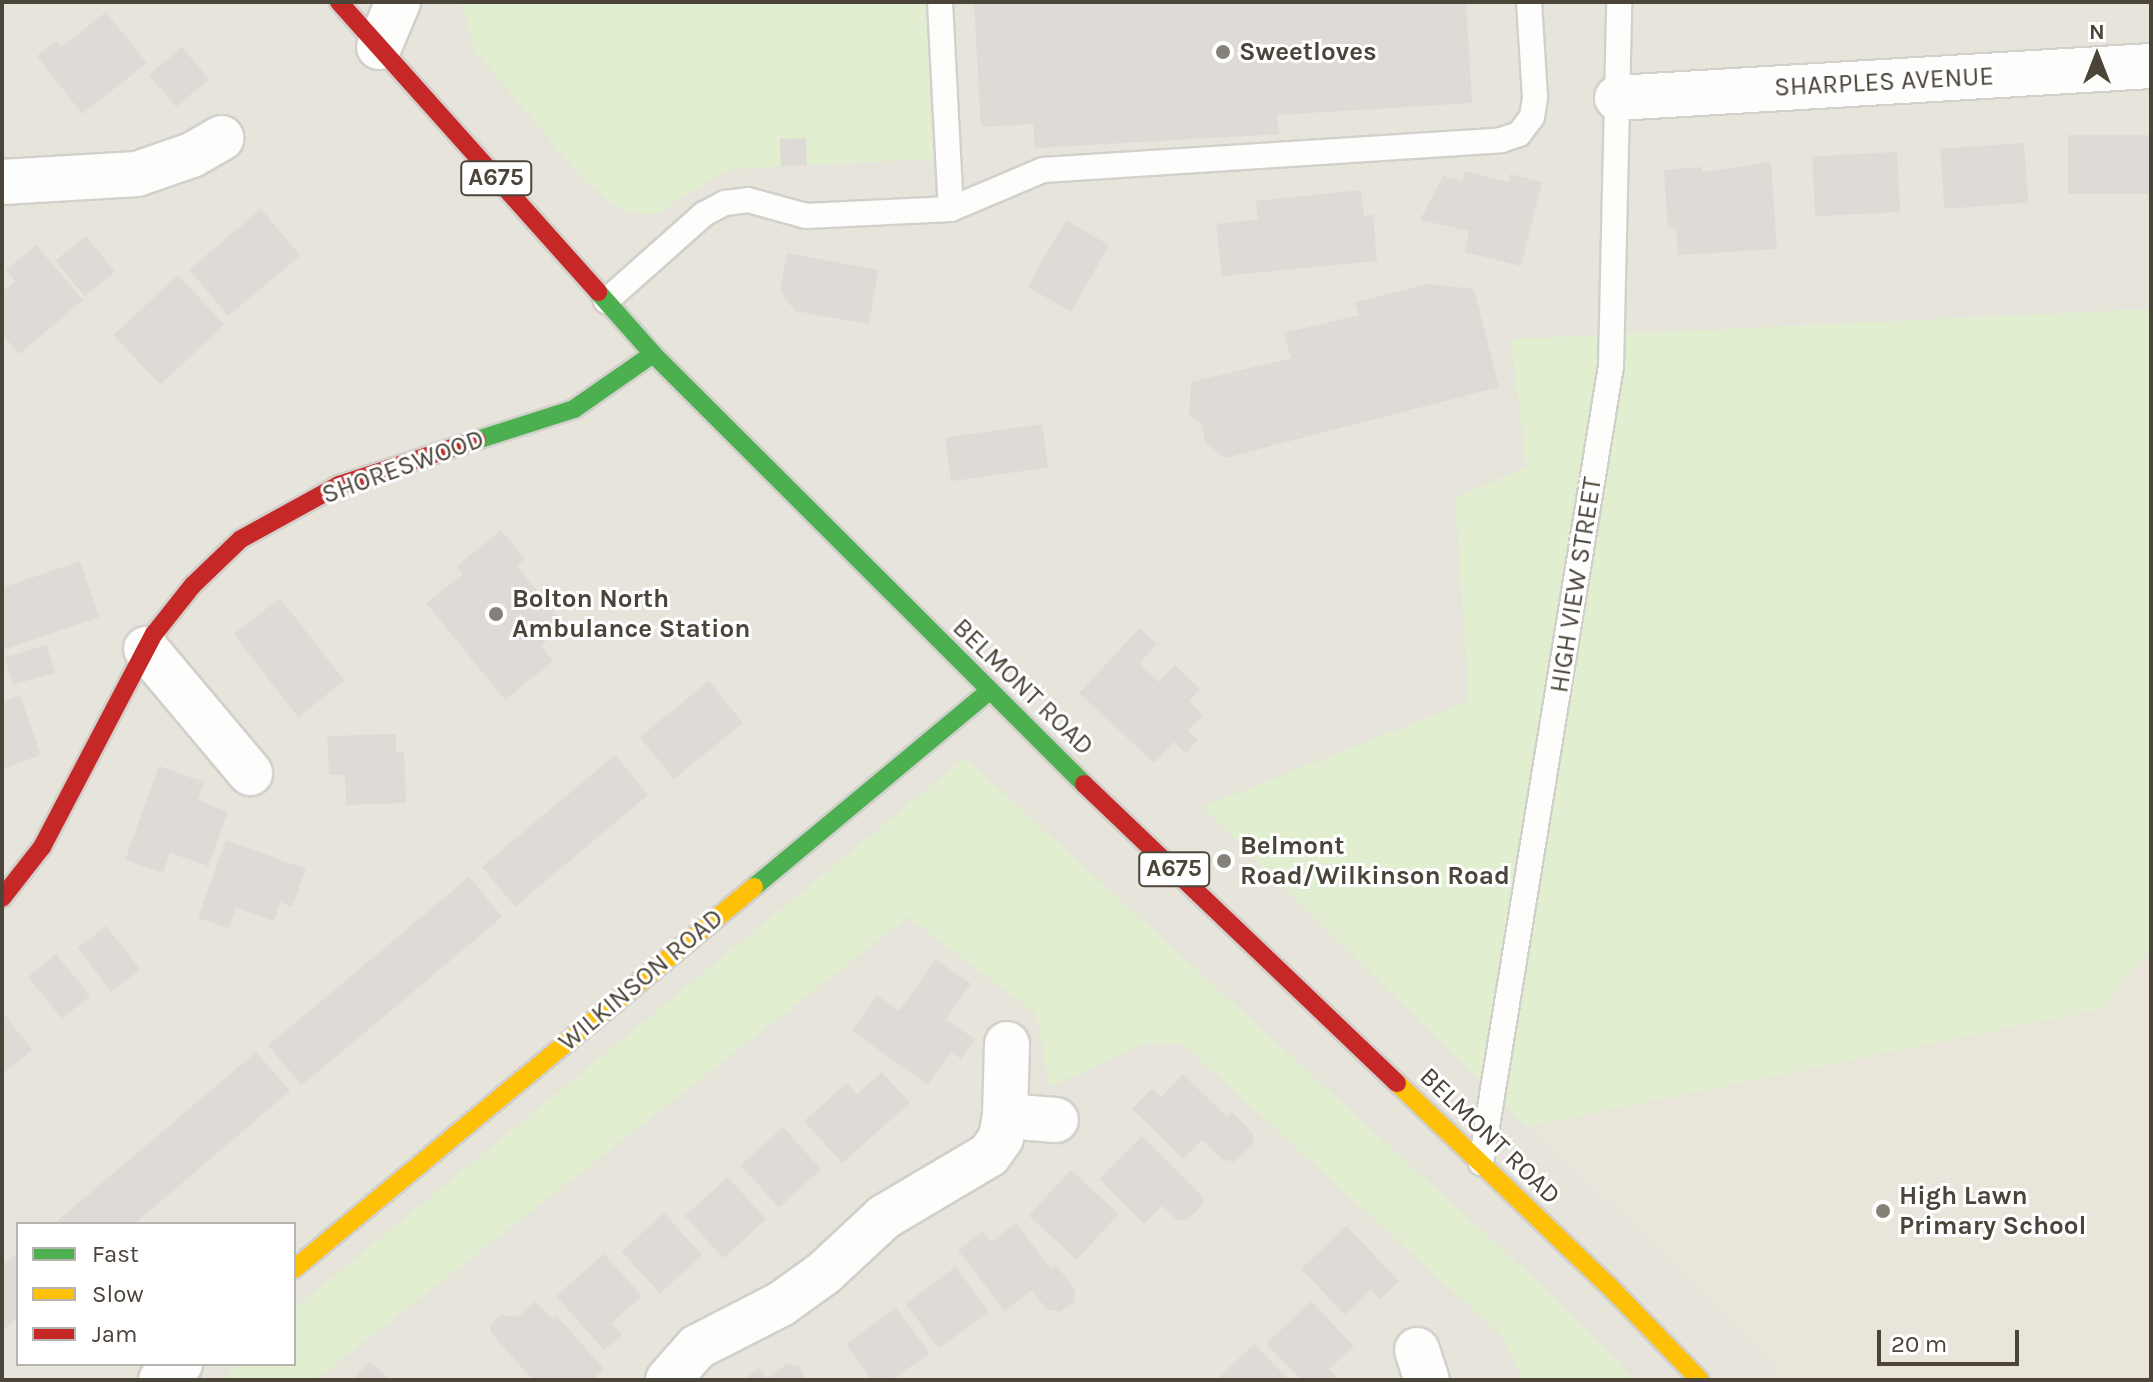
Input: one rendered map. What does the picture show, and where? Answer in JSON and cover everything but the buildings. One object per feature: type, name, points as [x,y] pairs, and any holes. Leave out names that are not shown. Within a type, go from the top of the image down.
[{"type":"main road","name":"BELMONT ROAD","points":[[339,2],[653,354],[988,692],[1481,1163],[1700,1380]]},
{"type":"main road","name":"SHORESWOOD","points":[[2,898],[42,847],[154,634],[193,585],[241,539],[339,485],[574,409],[653,354]]},
{"type":"main road","name":"WILKINSON ROAD","points":[[296,1267],[988,692]]},
{"type":"street","points":[[379,47],[398,2]]},
{"type":"street","name":"SHARPLES AVENUE","points":[[1617,98],[2151,66]]},
{"type":"street","points":[[2,182],[137,174],[192,155],[221,138]]},
{"type":"street","points":[[146,649],[250,773]]},
{"type":"street","points":[[668,1380],[697,1347],[781,1304],[824,1273],[884,1217],[989,1155],[1001,1138],[1005,1116],[1007,1044]]},
{"type":"street","points":[[1005,1116],[1056,1120]]},
{"type":"street","points":[[161,1380],[178,1366]]},
{"type":"lane","points":[[940,2],[951,209]]},
{"type":"lane","points":[[606,301],[704,214],[725,203],[748,200],[806,216],[951,209],[1043,170],[1501,140],[1519,134],[1532,117],[1535,97],[1529,2]]},
{"type":"lane","name":"HIGH VIEW STREET","points":[[1481,1163],[1611,366],[1619,2]]},
{"type":"shaded area","points":[[2,2],[2151,2],[2151,1380],[2,1380]]},
{"type":"shaded area","name":"High Lawn Primary School","points":[[2151,948],[2151,1380],[1783,1380],[1702,1295],[1527,1127],[2101,1009]]},
{"type":"green space","points":[[462,2],[925,2],[933,159],[807,165],[806,138],[780,139],[781,166],[727,170],[659,212],[644,215],[620,209],[585,181],[475,51]]},
{"type":"green space","points":[[2151,309],[2151,948],[2101,1009],[1527,1127],[1202,807],[1469,701],[1455,499],[1526,466],[1511,339]]},
{"type":"green space","points":[[965,758],[1551,1294],[1634,1380],[1522,1380],[1504,1338],[1183,1044],[1145,1043],[1049,1087],[1036,1014],[908,917],[315,1380],[226,1380],[232,1366],[296,1366],[296,1307]]},
{"type":"traffic: fast","points":[[598,292],[653,354],[1084,784]]},
{"type":"traffic: fast","points":[[477,440],[574,409],[653,354]]},
{"type":"traffic: fast","points":[[754,887],[988,692]]},
{"type":"traffic: slow","points":[[296,1267],[754,887]]},
{"type":"traffic: slow","points":[[1397,1083],[1608,1285],[1700,1380]]},
{"type":"traffic: jam","points":[[339,2],[598,292]]},
{"type":"traffic: jam","points":[[2,898],[42,847],[154,634],[193,585],[241,539],[339,485],[477,440]]},
{"type":"traffic: jam","points":[[1084,784],[1397,1083]]},
{"type":"place","name":"Sweetloves","points":[[1223,52]]},
{"type":"place","name":"Bolton North Ambulance Station","points":[[496,614]]},
{"type":"place","name":"Belmont Road/Wilkinson Road","points":[[1224,861]]},
{"type":"place","name":"High Lawn Primary School","points":[[1883,1211]]}]
